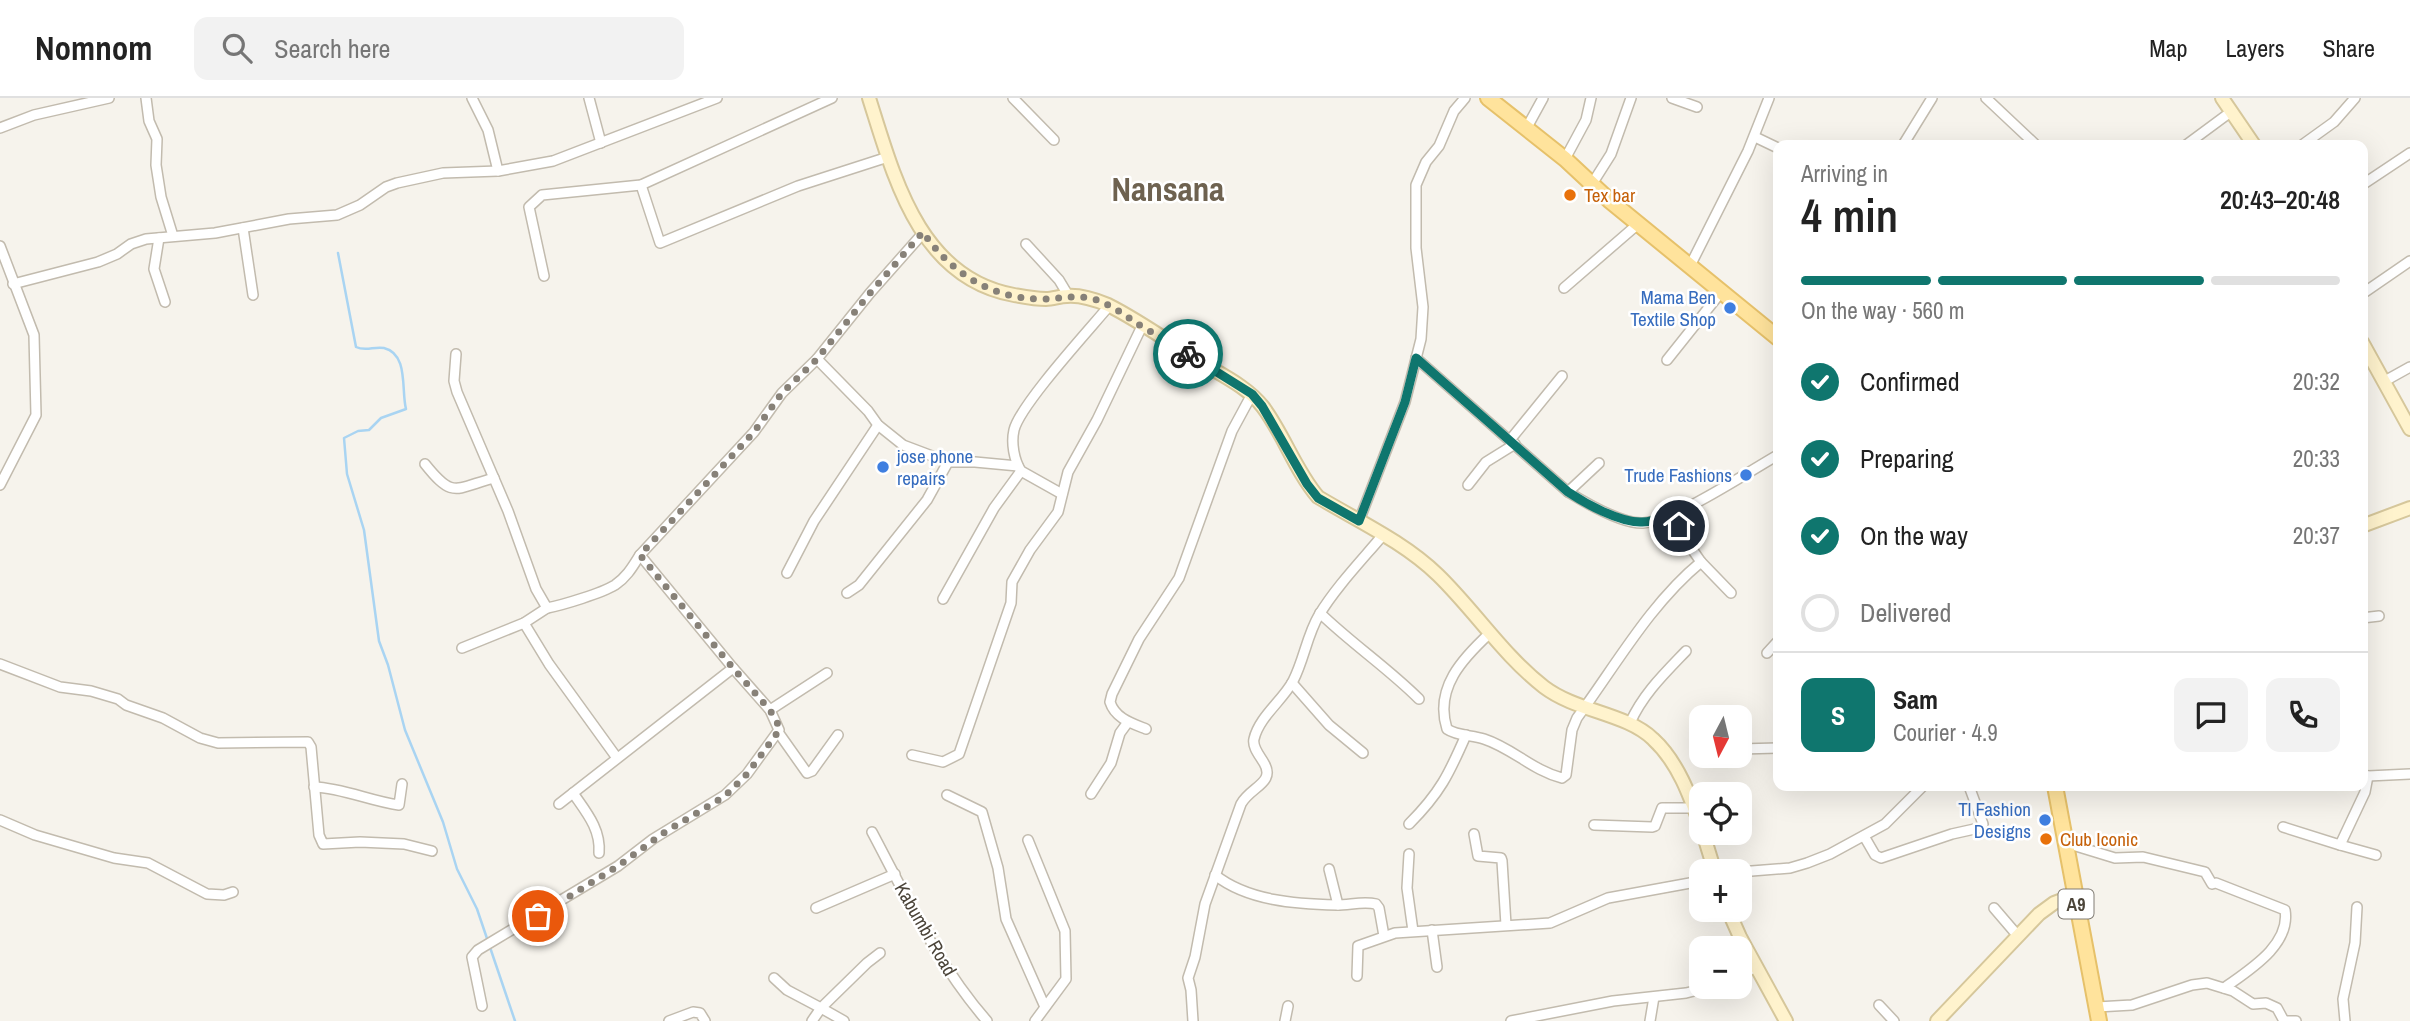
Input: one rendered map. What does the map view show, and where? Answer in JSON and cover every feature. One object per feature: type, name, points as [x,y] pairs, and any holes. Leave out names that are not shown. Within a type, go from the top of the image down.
[{"type":"main road","points":[[1488,98],[1773,334]]},
{"type":"main road","name":"A9","points":[[2056,791],[2098,1014]]},
{"type":"street","points":[[0,128],[34,115],[109,98]]},
{"type":"street","points":[[146,98],[149,121],[157,139],[156,165],[161,197],[173,236]]},
{"type":"street","points":[[472,98],[488,130],[498,171]]},
{"type":"street","points":[[589,98],[601,143]]},
{"type":"street","points":[[13,284],[98,262],[146,239],[337,215],[360,205],[386,187],[424,177],[498,171],[553,161],[717,98]]},
{"type":"street","points":[[544,276],[529,207],[542,195],[641,185],[832,98]]},
{"type":"street","points":[[869,98],[909,210],[935,250],[976,284],[993,291],[1036,299],[1068,295],[1094,299],[1252,394],[1318,498],[1422,555],[1490,633],[1546,688],[1585,708],[1630,723],[1646,732],[1657,742],[1681,778],[1689,796]]},
{"type":"street","points":[[1013,98],[1054,140]]},
{"type":"street","points":[[1359,521],[1405,402],[1421,340],[1423,307],[1416,248],[1416,185],[1426,162],[1439,146],[1454,111],[1465,98]]},
{"type":"street","points":[[1526,129],[1543,98]]},
{"type":"street","points":[[1565,159],[1586,120],[1591,98]]},
{"type":"street","points":[[1592,184],[1611,154],[1631,98]]},
{"type":"street","points":[[1672,98],[1697,107]]},
{"type":"street","points":[[1690,266],[1755,137],[1769,98]]},
{"type":"street","points":[[1906,140],[1932,98]]},
{"type":"street","points":[[1986,98],[2031,140]]},
{"type":"street","points":[[2222,98],[2251,140]]},
{"type":"street","points":[[2309,140],[2334,122],[2356,98]]},
{"type":"street","points":[[2193,140],[2232,111]]},
{"type":"street","points":[[1755,137],[1773,146]]},
{"type":"street","points":[[2368,181],[2410,153]]},
{"type":"street","points":[[641,185],[660,243],[798,186],[888,157]]},
{"type":"street","points":[[1564,288],[1638,224]]},
{"type":"street","points":[[243,228],[253,295]]},
{"type":"street","points":[[461,648],[524,623],[547,608],[615,585],[630,572],[640,555],[754,432],[782,393],[817,359],[923,232]]},
{"type":"street","points":[[159,238],[154,270],[165,302]]},
{"type":"street","points":[[1026,243],[1059,280],[1068,295]]},
{"type":"street","points":[[0,246],[34,335],[36,415],[0,485]]},
{"type":"street","points":[[2368,290],[2410,261]]},
{"type":"street","points":[[1667,360],[1722,291]]},
{"type":"street","points":[[1020,469],[1013,450],[1015,427],[1046,382],[1109,306]]},
{"type":"street","points":[[912,755],[943,762],[959,754],[1012,603],[1012,582],[1030,550],[1058,512],[1068,472],[1097,420],[1142,326]]},
{"type":"street","points":[[2368,353],[2410,429]]},
{"type":"street","points":[[456,354],[454,381],[457,392],[494,478],[536,589],[547,608]]},
{"type":"street","points":[[1416,358],[1568,492],[1587,504],[1631,521],[1642,523],[1673,513],[1773,458]]},
{"type":"street","points":[[817,359],[868,411],[878,425],[903,445],[948,462],[975,462],[1020,469],[1062,494]]},
{"type":"street","points":[[2383,382],[2410,367]]},
{"type":"street","points":[[1468,485],[1486,462],[1512,442],[1562,376]]},
{"type":"street","points":[[1146,729],[1128,722],[1112,709],[1112,694],[1139,639],[1179,578],[1232,431],[1252,394]]},
{"type":"street","points":[[787,573],[814,521],[878,425]]},
{"type":"street","points":[[847,593],[859,585],[912,520],[948,462]]},
{"type":"street","points":[[1568,492],[1599,463]]},
{"type":"street","points":[[425,464],[442,485],[454,489],[494,478]]},
{"type":"street","points":[[943,599],[994,508],[1020,469]]},
{"type":"street","points":[[2368,524],[2410,508]]},
{"type":"street","points":[[1673,513],[1685,539],[1701,562],[1731,593]]},
{"type":"street","points":[[1193,1021],[1188,978],[1195,957],[1205,904],[1244,799],[1267,779],[1268,775],[1256,750],[1254,738],[1292,682],[1320,613],[1383,536]]},
{"type":"street","points":[[482,1006],[471,957],[489,943],[607,873],[653,839],[725,796],[747,774],[778,732],[779,726],[770,710],[640,555]]},
{"type":"street","points":[[1490,633],[1466,654],[1445,691],[1447,729],[1485,739],[1544,773],[1562,778],[1566,775],[1572,730],[1585,708],[1643,625],[1673,588],[1701,562]]},
{"type":"street","points":[[1320,613],[1419,699]]},
{"type":"street","points":[[2368,617],[2379,616]]},
{"type":"street","points":[[524,623],[549,664],[617,758]]},
{"type":"street","points":[[1767,653],[1773,646]]},
{"type":"street","points":[[1630,723],[1651,687],[1686,652]]},
{"type":"street","points":[[0,664],[60,687],[91,691],[118,699],[126,705],[163,718],[200,738],[218,743],[307,743],[311,747],[319,835],[323,844],[404,844],[432,851]]},
{"type":"street","points":[[559,804],[733,668]]},
{"type":"street","points":[[770,710],[827,673]]},
{"type":"street","points":[[1292,682],[1329,725],[1363,753]]},
{"type":"street","points":[[1091,794],[1111,763],[1120,733],[1128,722]]},
{"type":"street","points":[[778,732],[807,773],[812,771],[838,735]]},
{"type":"street","points":[[1409,824],[1430,803],[1445,781],[1466,735]]},
{"type":"street","points":[[1752,749],[1773,748]]},
{"type":"street","points":[[2368,776],[2410,774]]},
{"type":"street","points":[[314,787],[333,787],[377,802],[399,805],[402,784]]},
{"type":"street","points":[[1752,871],[1807,863],[1864,836],[1885,824],[1918,791]]},
{"type":"street","points":[[1864,836],[1875,855],[1881,858],[1952,834],[1979,828],[1983,824],[1982,817],[1971,791]]},
{"type":"street","points":[[2340,845],[2365,791]]},
{"type":"street","points":[[573,793],[598,831],[599,853]]},
{"type":"street","points":[[947,795],[982,812],[998,868],[1006,919],[1045,1007]]},
{"type":"street","points":[[1594,825],[1652,827],[1655,826],[1662,808],[1689,808]]},
{"type":"street","points":[[0,820],[35,835],[114,858],[148,863],[207,894],[224,895],[233,892]]},
{"type":"street","points":[[2283,827],[2376,855]]},
{"type":"street","name":"Kabumbi Road","points":[[872,832],[923,929],[948,970],[987,1021]]},
{"type":"street","points":[[1474,834],[1478,856],[1501,858],[1506,925]]},
{"type":"street","points":[[1028,840],[1065,931],[1066,979],[1035,1021]]},
{"type":"street","points":[[2066,843],[2115,858],[2143,857],[2205,872],[2212,884],[2216,883],[2285,910],[2287,915],[2282,935],[2252,968],[2224,988]]},
{"type":"street","points":[[1409,854],[1407,888],[1413,931]]},
{"type":"street","points":[[1329,869],[1338,905]]},
{"type":"street","points":[[816,908],[895,874]]},
{"type":"street","points":[[1215,874],[1234,888],[1270,899],[1338,905],[1376,904],[1384,936]]},
{"type":"street","points":[[1357,976],[1358,946],[1384,936],[1413,931],[1550,923],[1615,896],[1689,883]]},
{"type":"street","points":[[1937,1021],[2039,914],[2054,903],[2075,895]]},
{"type":"street","points":[[2344,1021],[2343,999],[2355,943],[2357,907]]},
{"type":"street","points":[[1994,908],[2018,936]]},
{"type":"street","points":[[1734,922],[1786,1021]]},
{"type":"street","points":[[1432,930],[1437,967]]},
{"type":"street","points":[[812,1021],[821,1008],[867,962],[880,953]]},
{"type":"street","points":[[1752,969],[1756,967]]},
{"type":"street","points":[[774,978],[787,990],[844,1021]]},
{"type":"street","points":[[2098,1014],[2192,985],[2207,984],[2224,988],[2253,1004],[2266,1003],[2277,1008],[2284,1021],[2296,1021]]},
{"type":"street","points":[[1511,1021],[1546,1018],[1613,1001],[1689,991]]},
{"type":"street","points":[[1650,1021],[1654,997]]},
{"type":"street","points":[[1879,1005],[1894,1021]]},
{"type":"street","points":[[1285,1021],[1288,1006]]},
{"type":"street","points":[[669,1021],[693,1012],[700,1013],[705,1021]]},
{"type":"waterway","points":[[338,253],[356,347],[384,348],[397,358],[401,365],[406,409],[381,418],[369,430],[358,431],[344,438],[347,474],[364,530],[379,641],[405,730],[443,822],[457,869],[477,909],[515,1021]]},
{"type":"way so far","points":[[538,916],[618,866],[653,839],[725,796],[740,783],[778,732],[779,726],[770,710],[640,555],[754,432],[782,393],[817,359],[923,232],[935,250],[976,284],[993,291],[1036,299],[1068,295],[1094,299],[1188,354]]},
{"type":"place","name":"Tex bar","points":[[1570,195]]},
{"type":"place","name":"Mama Ben Textile Shop","points":[[1730,308]]},
{"type":"place","name":"jose phone repairs","points":[[883,467]]},
{"type":"place","name":"Trude Fashions","points":[[1746,475]]},
{"type":"place","name":"Tl Fashion Designs","points":[[2045,820]]},
{"type":"place","name":"Club Iconic","points":[[2046,839]]},
{"type":"district","name":"Nansana","points":[[1168,189]]},
{"type":"route","points":[[1188,354],[1252,394],[1274,424],[1307,484],[1318,498],[1359,521],[1405,402],[1416,358],[1568,492],[1587,504],[1631,521],[1642,523],[1673,513],[1679,526]]}]
